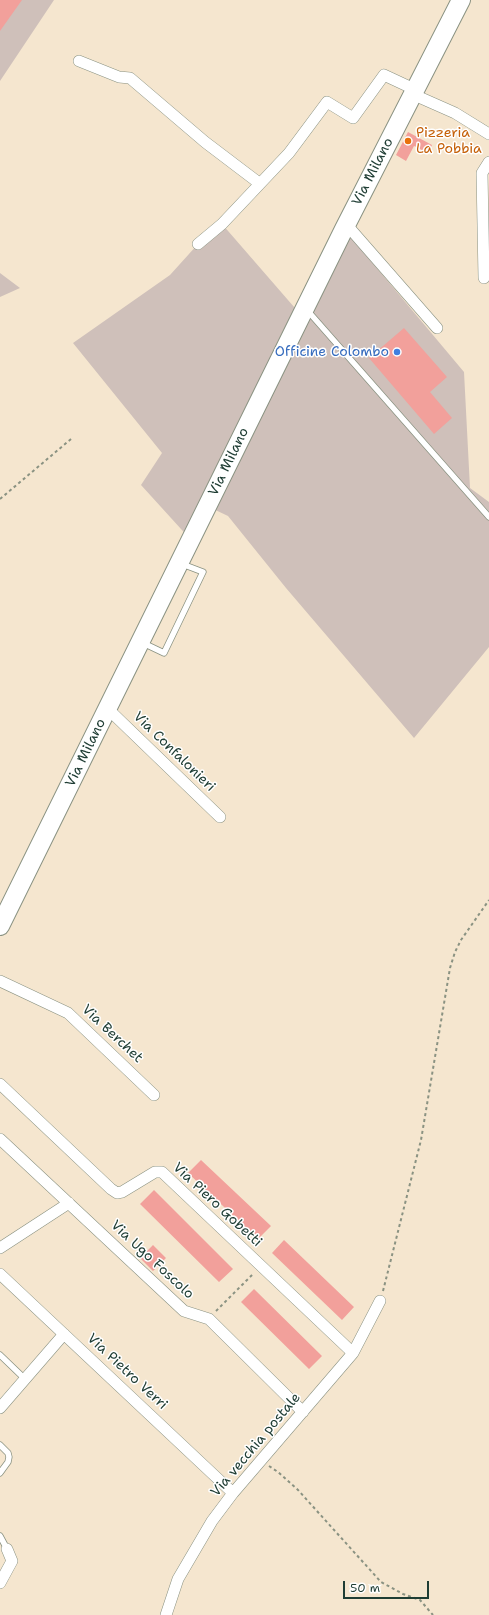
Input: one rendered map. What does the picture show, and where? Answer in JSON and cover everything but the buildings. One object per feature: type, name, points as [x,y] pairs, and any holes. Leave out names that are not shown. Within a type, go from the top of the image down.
[{"type":"main road","name":"Via Milano","points":[[0,926],[346,224],[461,0]]},
{"type":"street","points":[[79,61],[119,76],[130,78],[205,142],[259,184]]},
{"type":"street","points":[[198,244],[222,224],[289,153],[327,102],[354,118],[384,75],[489,134]]},
{"type":"street","points":[[484,278],[482,173],[489,162]]},
{"type":"street","points":[[346,224],[437,328]]},
{"type":"street","name":"Via Confalonieri","points":[[108,709],[220,817]]},
{"type":"street","name":"Via Berchet","points":[[0,981],[68,1013],[154,1095]]},
{"type":"street","name":"Via Piero Gobetti","points":[[0,1084],[111,1189],[117,1192],[122,1192],[155,1172],[162,1172],[353,1353]]},
{"type":"street","name":"Via Ugo Foscolo","points":[[0,1139],[184,1311],[209,1319],[303,1412]]},
{"type":"street","points":[[0,1248],[69,1203]]},
{"type":"street","name":"Via Pietro Verri","points":[[0,1274],[233,1493]]},
{"type":"street","name":"Via vecchia postale","points":[[166,1615],[178,1579],[212,1521],[233,1493],[353,1353],[380,1301]]},
{"type":"street","points":[[0,1408],[64,1334]]},
{"type":"street","points":[[0,1583],[12,1561],[6,1549]]},
{"type":"lane","points":[[305,309],[489,517]]},
{"type":"lane","points":[[141,642],[164,653],[203,572],[179,563]]},
{"type":"lane","points":[[0,1355],[25,1379]]},
{"type":"lane","points":[[0,1445],[8,1453],[9,1457],[8,1462],[0,1473]]},
{"type":"lane","points":[[0,1536],[6,1549]]},
{"type":"path","points":[[0,498],[71,439]]},
{"type":"path","points":[[380,1301],[421,1140],[454,952],[489,900]]},
{"type":"path","points":[[209,1319],[260,1266]]},
{"type":"path","points":[[261,1461],[278,1472],[298,1490],[381,1582],[402,1594],[420,1600],[433,1615]]},
{"type":"shaded area","points":[[0,0],[54,0],[0,81]]},
{"type":"shaded area","points":[[222,224],[301,315],[344,229],[464,372],[470,488],[489,502],[489,647],[414,738],[286,588],[228,516],[207,506],[191,540],[141,485],[162,453],[73,343],[170,275],[198,244]]},
{"type":"shaded area","points":[[0,273],[20,288],[0,297]]},
{"type":"place","name":"Pizzeria La Pobbia","points":[[408,141]]},
{"type":"place","name":"Officine Colombo","points":[[397,352]]}]
